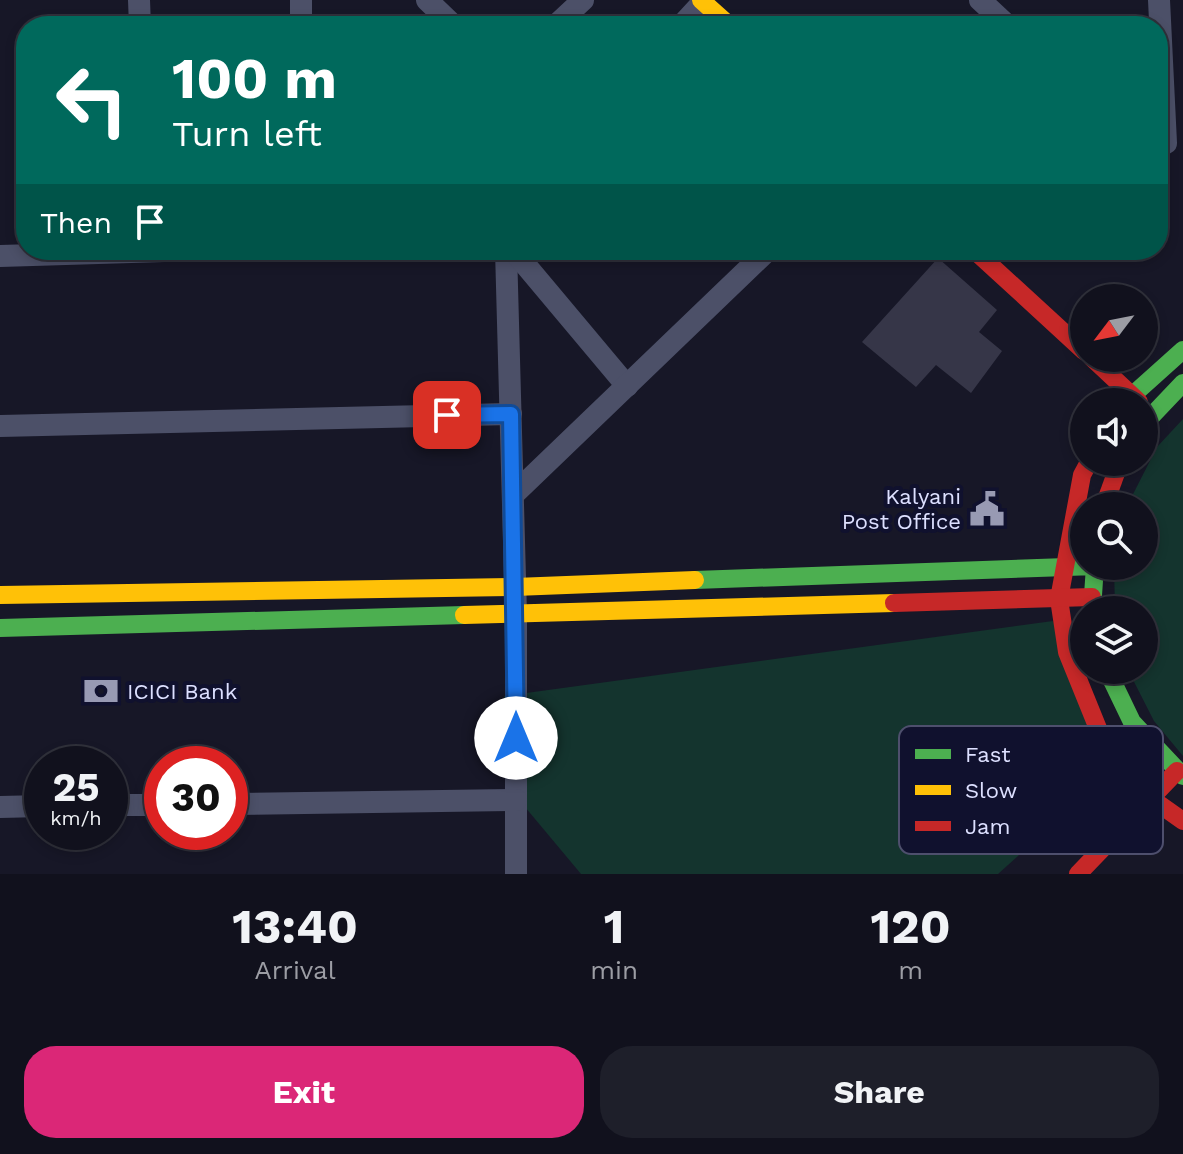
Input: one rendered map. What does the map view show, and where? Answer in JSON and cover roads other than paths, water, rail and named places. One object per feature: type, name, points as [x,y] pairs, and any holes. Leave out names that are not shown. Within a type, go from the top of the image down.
[{"type":"main road","points":[[702,1],[719,16]]},
{"type":"main road","points":[[985,260],[1070,338]]},
{"type":"main road","points":[[1154,388],[1183,350]]},
{"type":"main road","points":[[1105,372],[1121,388]]},
{"type":"main road","points":[[1158,397],[1183,383]]},
{"type":"main road","points":[[1082,476],[1059,599],[1067,652],[1097,726]]},
{"type":"main road","points":[[0,595],[515,587],[1095,566],[1093,596]]},
{"type":"main road","points":[[0,628],[1070,601]]},
{"type":"main road","points":[[1114,684],[1136,726]]},
{"type":"main road","points":[[1163,755],[1180,773],[1163,789]]},
{"type":"main road","points":[[1163,807],[1183,821]]},
{"type":"main road","points":[[1078,874],[1098,854]]},
{"type":"street","points":[[427,0],[444,16]]},
{"type":"street","points":[[566,16],[583,0]]},
{"type":"street","points":[[980,0],[997,16]]},
{"type":"street","points":[[506,260],[516,614],[516,874]]},
{"type":"street","points":[[521,260],[627,386]]},
{"type":"street","points":[[513,495],[758,260]]},
{"type":"street","points":[[0,426],[511,414]]},
{"type":"street","points":[[248,804],[516,800]]},
{"type":"street","points":[[0,807],[24,806]]},
{"type":"place","name":"Kalyani Post Office","points":[[987,509]]},
{"type":"place","name":"ICICI Bank","points":[[101,691]]}]
